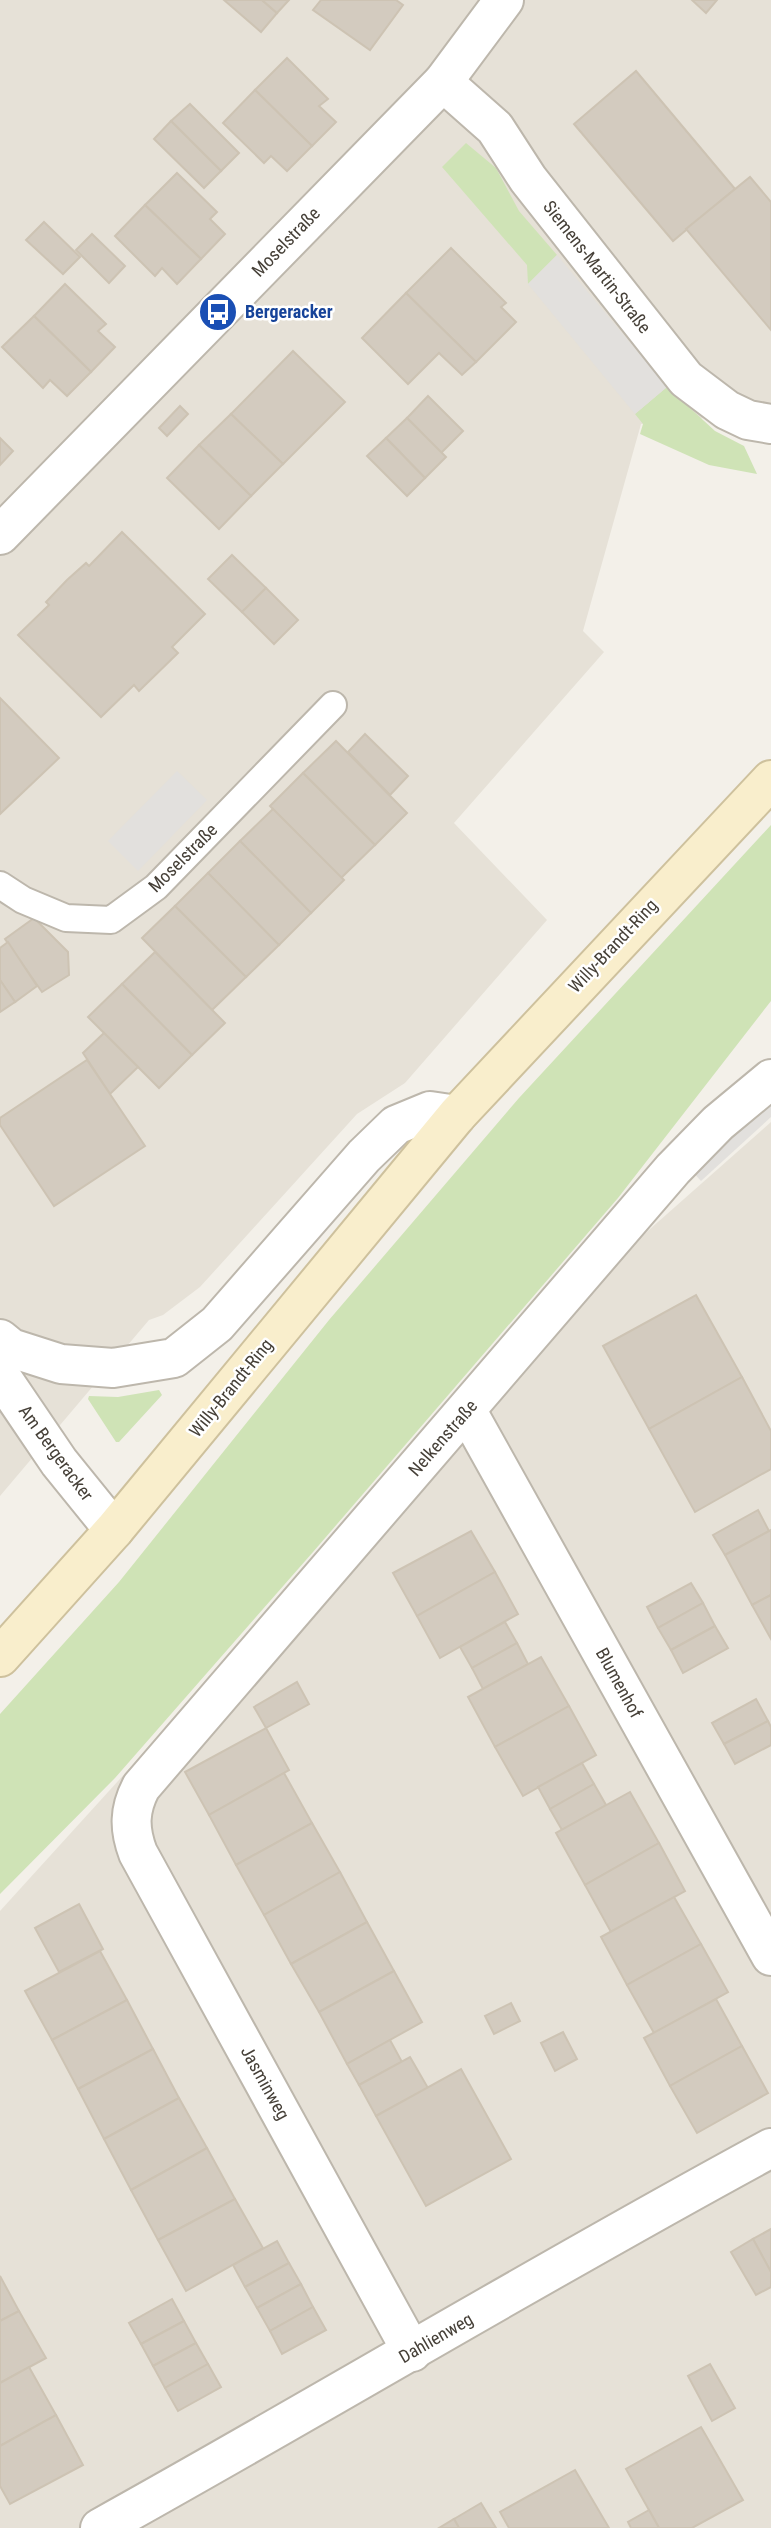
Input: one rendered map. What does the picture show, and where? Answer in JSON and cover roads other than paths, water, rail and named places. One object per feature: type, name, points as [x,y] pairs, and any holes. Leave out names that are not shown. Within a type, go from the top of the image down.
[{"type":"main road","name":"Willy-Brandt-Ring","points":[[0,1657],[114,1530],[457,1115],[771,780]]},
{"type":"street","name":"Moselstraße","points":[[0,535],[443,82],[504,0]]},
{"type":"street","name":"Siemens-Martin-Straße","points":[[443,82],[495,128],[528,179],[686,379],[726,410],[748,420],[771,424]]},
{"type":"street","name":"Nelkenstraße","points":[[132,1811],[141,1787],[673,1169],[718,1124],[771,1079]]},
{"type":"street","points":[[0,1339],[11,1348],[61,1364],[113,1367],[174,1357],[217,1324],[363,1156],[396,1125],[430,1111],[457,1115]]},
{"type":"street","name":"Am Bergeracker","points":[[0,1375],[59,1462],[114,1530]]},
{"type":"street","name":"Blumenhof","points":[[467,1411],[771,1956]]},
{"type":"street","name":"Jasminweg","points":[[132,1811],[130,1830],[138,1853],[412,2352]]},
{"type":"street","name":"Dahlienweg","points":[[100,2528],[412,2352],[632,2223],[771,2148]]},
{"type":"lane","name":"Moselstraße","points":[[0,885],[23,900],[66,918],[111,919],[156,887],[333,705]]},
{"type":"place","name":"Bergeracker","points":[[218,312]]}]
